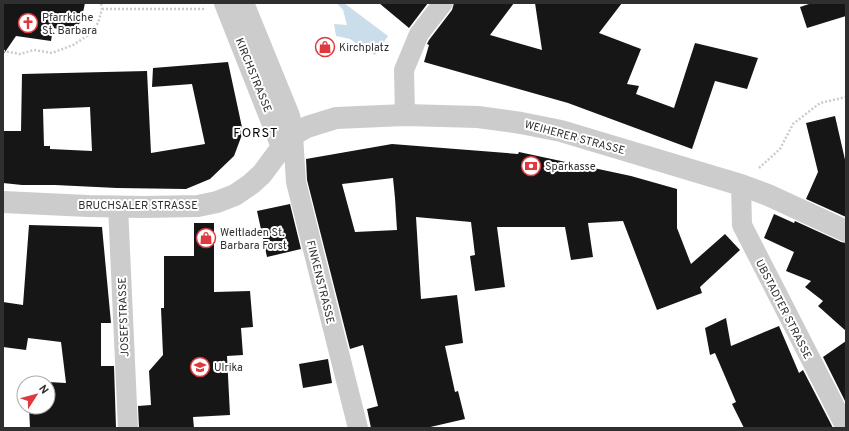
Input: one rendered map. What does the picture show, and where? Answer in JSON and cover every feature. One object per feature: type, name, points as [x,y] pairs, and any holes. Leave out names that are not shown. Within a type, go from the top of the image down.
[{"type":"street","points":[[404,114],[404,70],[419,34],[443,3]]},
{"type":"street","name":"KIRCHSTRASSE","points":[[232,5],[288,141]]},
{"type":"street","name":"WEIHERER STRASSE","points":[[288,141],[307,127],[336,118],[404,114],[478,117],[537,126],[560,131],[742,185],[846,230]]},
{"type":"street","name":"BRUCHSALER STRASSE","points":[[3,202],[88,206],[198,206],[217,202],[234,195],[262,174],[288,141]]},
{"type":"street","name":"FINKENSTRASSE","points":[[288,141],[296,182],[358,428]]},
{"type":"street","name":"UBSTADTER STRASSE","points":[[742,185],[742,225],[846,428]]},
{"type":"street","name":"JOSEFSTRASSE","points":[[118,206],[128,428]]},
{"type":"path","points":[[3,51],[20,54],[34,50],[52,54],[73,46],[87,36],[98,23],[102,9],[101,3]]},
{"type":"path","points":[[102,9],[232,5]]},
{"type":"path","points":[[742,185],[780,149],[793,124],[820,103],[846,97]]},
{"type":"water","points":[[337,3],[344,3],[388,36],[375,55],[350,39],[336,36],[334,24],[347,25],[343,10]]},
{"type":"building","name":"Pfarrkiche St. Barbara","points":[[3,3],[85,3],[81,22],[71,31],[53,28],[51,41],[16,36],[3,55]]},
{"type":"building","points":[[379,3],[428,3],[409,28]]},
{"type":"building","points":[[454,3],[514,3],[490,35],[542,50],[535,3],[622,3],[599,33],[641,49],[627,84],[639,86],[636,94],[674,108],[695,43],[758,58],[747,89],[715,81],[692,149],[568,103],[424,62],[429,40],[452,10]]},
{"type":"building","points":[[812,3],[846,3],[846,16],[807,28],[800,7]]},
{"type":"building","points":[[228,62],[243,132],[234,156],[210,179],[186,189],[22,185],[3,183],[3,131],[21,131],[22,74],[147,71],[151,153],[205,144],[192,84],[152,87],[153,68]],"holes":[[[90,107],[92,151],[50,149],[50,146],[44,146],[43,109]]]},
{"type":"building","points":[[835,116],[846,164],[846,217],[806,199],[818,172],[806,123]]},
{"type":"building","points":[[392,144],[518,154],[519,152],[631,176],[677,189],[677,228],[691,264],[725,234],[740,250],[700,287],[702,293],[657,310],[623,221],[588,223],[593,257],[571,260],[565,227],[497,227],[505,287],[475,291],[470,256],[475,255],[471,222],[416,217],[421,299],[457,295],[463,343],[445,346],[455,392],[458,391],[465,419],[426,428],[371,428],[367,409],[378,406],[363,345],[350,349],[307,180],[306,159]],"holes":[[[393,178],[397,230],[355,232],[342,184]]]},
{"type":"building","points":[[290,204],[301,249],[267,257],[257,211]]},
{"type":"building","points":[[774,214],[794,223],[795,221],[846,243],[846,331],[818,306],[823,301],[805,287],[811,281],[786,271],[794,252],[764,238]]},
{"type":"building","name":"Ulrika","points":[[194,223],[214,223],[214,292],[250,291],[253,327],[241,328],[243,355],[227,356],[230,415],[193,417],[194,428],[139,428],[138,406],[151,405],[149,371],[163,355],[161,308],[164,308],[164,256],[194,256]]},
{"type":"building","points":[[29,225],[102,227],[111,323],[101,323],[101,366],[114,366],[116,428],[30,428],[29,415],[56,415],[56,382],[66,383],[61,342],[28,338],[26,350],[3,347],[3,302],[23,305]]},
{"type":"building","points":[[726,318],[731,346],[779,326],[799,373],[803,370],[833,428],[744,428],[732,404],[736,402],[715,353],[710,355],[705,328]]},
{"type":"building","points":[[846,341],[846,403],[823,357]]},
{"type":"building","points":[[328,359],[332,383],[303,388],[299,364]]},
{"type":"place","name":"Pfarrkiche St. Barbara","points":[[28,23]]},
{"type":"place","name":"Kirchplatz","points":[[325,47]]},
{"type":"place","name":"Sparkasse","points":[[531,166]]},
{"type":"place","name":"Weltladen St. Barbara Forst","points":[[206,238]]},
{"type":"place","name":"Ulrika","points":[[200,367]]},
{"type":"district","name":"FORST","points":[[256,132]]}]
